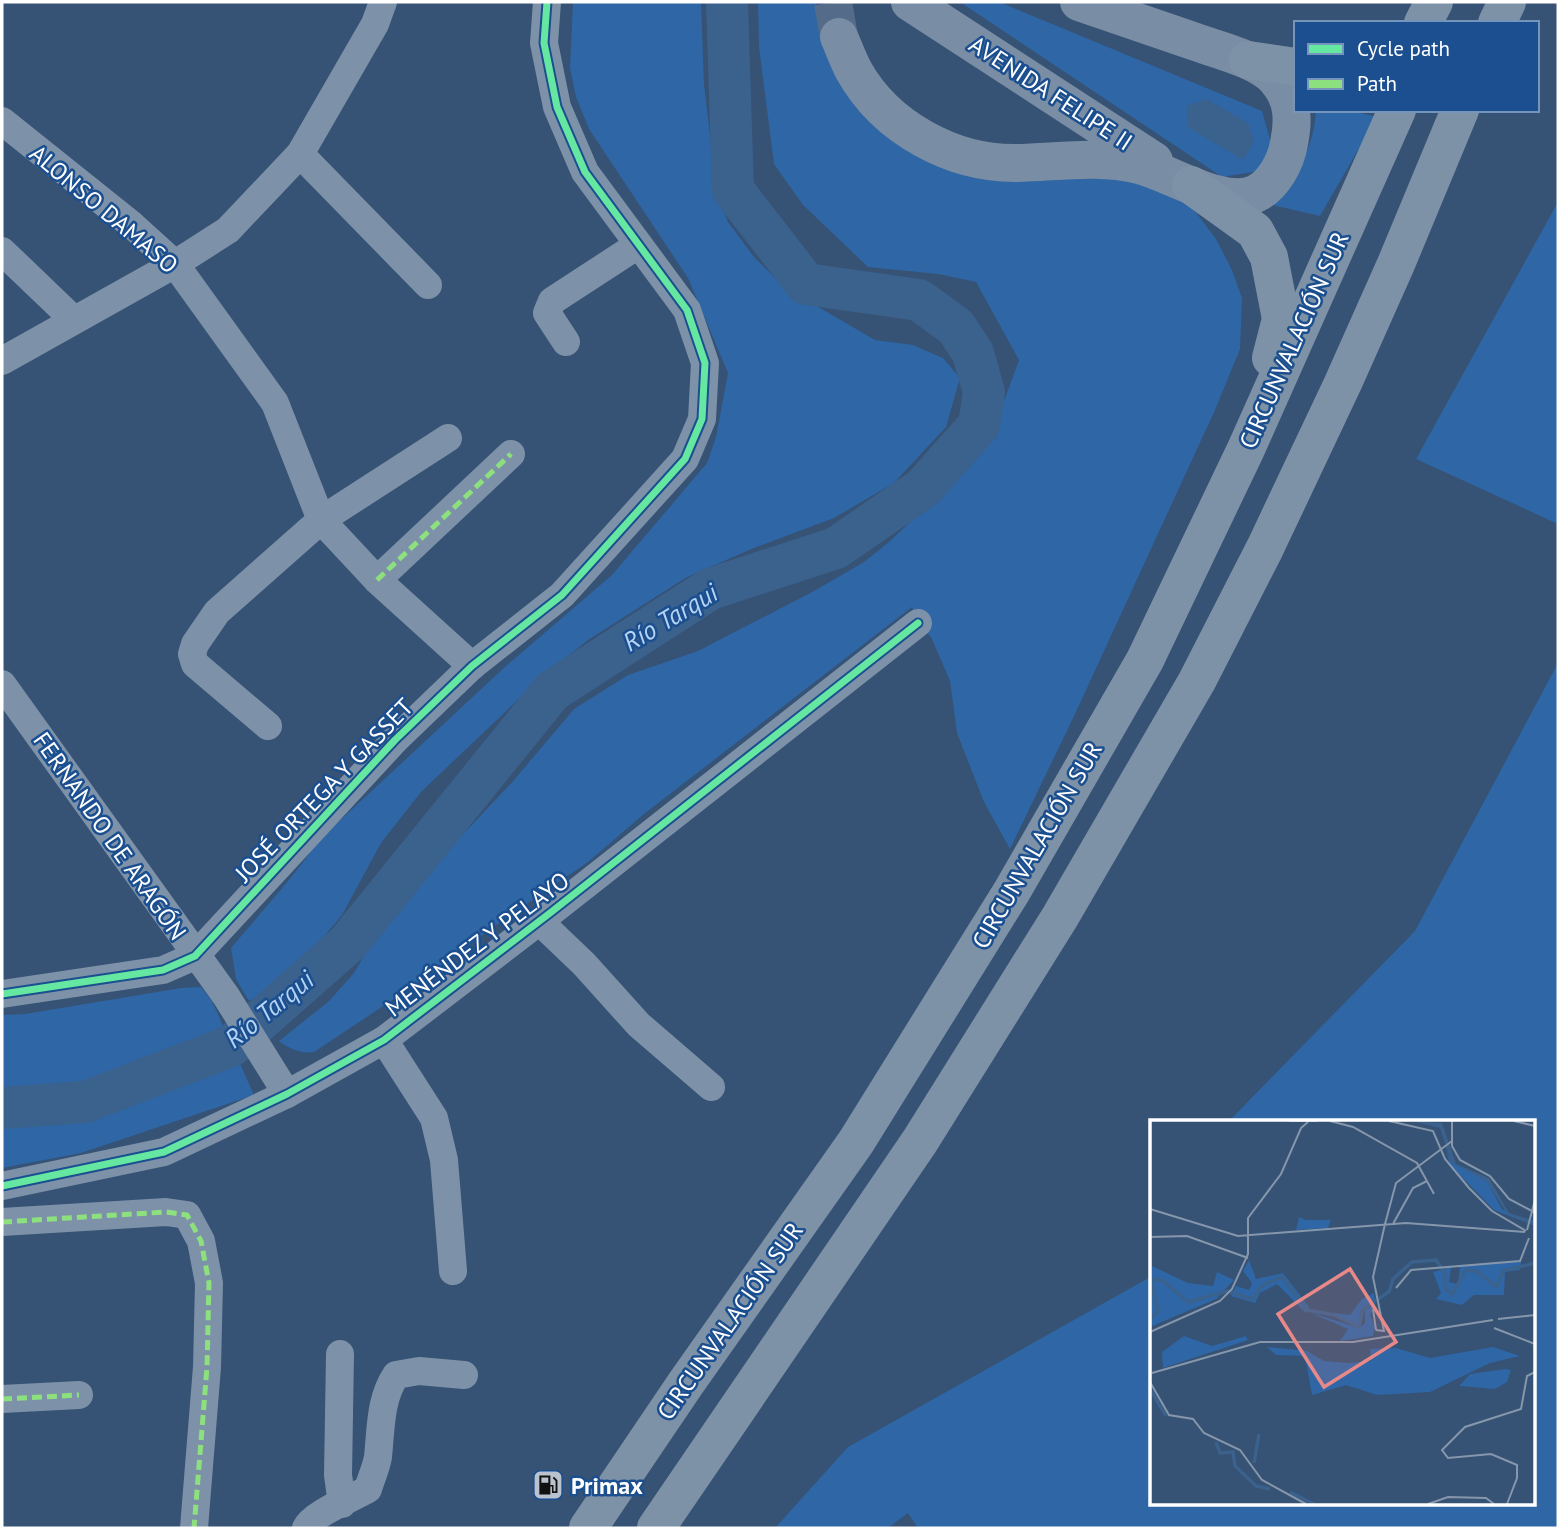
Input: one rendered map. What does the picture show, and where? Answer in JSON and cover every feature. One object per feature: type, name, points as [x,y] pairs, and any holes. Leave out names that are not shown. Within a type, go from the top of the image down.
[{"type":"highway","points":[[1424,21],[1434,2]]},
{"type":"highway","points":[[1437,21],[1445,2]]},
{"type":"highway","points":[[1498,21],[1507,2]]},
{"type":"highway","points":[[1248,60],[1294,67]]},
{"type":"highway","name":"CIRCUNVALACIÓN SUR","points":[[588,1528],[686,1383],[856,1142],[1012,891],[1145,660],[1246,449],[1396,112]]},
{"type":"highway","points":[[656,1528],[920,1140],[1060,916],[1197,681],[1265,548],[1343,383],[1459,112]]},
{"type":"highway","points":[[1191,185],[1255,231],[1269,257],[1281,319],[1246,449]]},
{"type":"main road","name":"AVENIDA FELIPE II","points":[[910,2],[1191,185]]},
{"type":"main road","points":[[839,37],[854,71],[874,97],[921,138],[955,154],[1015,163],[1104,159],[1141,166],[1231,198],[1255,194],[1274,178],[1287,157],[1292,128],[1291,103],[1275,77],[1248,60],[1079,2]]},
{"type":"street","points":[[2,361],[176,264],[228,230],[300,154],[375,24],[383,2]]},
{"type":"street","name":"JOSÉ ORTEGA Y GASSET","points":[[2,995],[163,970],[195,956],[395,740],[472,666],[562,595],[685,458],[702,419],[705,363],[687,310],[585,172],[557,107],[544,43],[547,2]]},
{"type":"street","name":"ALONSO DAMASO","points":[[2,121],[132,225],[176,264],[275,403],[321,520],[377,580],[472,666]]},
{"type":"street","points":[[300,154],[428,285]]},
{"type":"street","points":[[566,342],[547,313],[552,301],[638,245]]},
{"type":"street","points":[[2,251],[74,320]]},
{"type":"street","points":[[268,726],[195,664],[192,654],[195,645],[216,612],[321,520],[448,438]]},
{"type":"street","points":[[377,580],[511,454]]},
{"type":"street","name":"MENÉNDEZ Y PELAYO","points":[[2,1186],[164,1152],[282,1086],[384,1040],[918,623]]},
{"type":"street","name":"FERNANDO DE ARAGÓN","points":[[2,684],[226,996],[282,1086]]},
{"type":"street","points":[[539,921],[584,964],[639,1025],[711,1087]]},
{"type":"street","points":[[384,1040],[434,1118],[444,1160],[453,1271]]},
{"type":"street","points":[[2,1222],[166,1212],[187,1215],[201,1241],[208,1283],[207,1367],[194,1528]]},
{"type":"street","points":[[340,1354],[338,1475],[342,1504]]},
{"type":"street","points":[[306,1528],[308,1523],[368,1489],[377,1460],[379,1430],[387,1388],[396,1375],[419,1371],[464,1375]]},
{"type":"street","points":[[2,1399],[79,1395]]},
{"type":"shaded area","points":[[573,2],[701,2],[704,84],[717,195],[728,222],[754,257],[784,287],[875,340],[913,345],[943,358],[960,378],[946,427],[894,483],[834,518],[687,577],[588,640],[543,676],[421,792],[381,843],[342,915],[306,958],[283,983],[249,1001],[236,979],[231,948],[319,840],[507,665],[612,575],[707,463],[716,437],[728,373],[688,278],[589,129],[576,97],[570,68]]},
{"type":"shaded area","points":[[758,2],[816,2],[825,33],[878,121],[1105,167],[1189,203],[1216,239],[1232,270],[1242,298],[1240,349],[1215,410],[1010,849],[984,802],[957,733],[950,681],[931,637],[918,623],[912,607],[644,814],[588,862],[424,979],[314,1052],[291,1049],[279,1041],[329,1001],[354,973],[388,914],[514,780],[574,709],[628,675],[698,651],[864,562],[927,506],[992,434],[1019,360],[976,282],[938,274],[868,267],[803,205],[774,164],[759,47]]},
{"type":"shaded area","points":[[960,2],[999,2],[1262,111],[1272,147],[1259,171],[1222,177]]},
{"type":"shaded area","points":[[1206,99],[1248,123],[1254,142],[1243,160],[1188,127],[1187,106]]},
{"type":"shaded area","points":[[1316,112],[1356,112],[1377,117],[1320,216],[1263,203],[1300,162],[1311,140]]},
{"type":"shaded area","points":[[1558,202],[1558,524],[1416,459]]},
{"type":"shaded area","points":[[1558,663],[1558,1528],[918,1528],[908,1513],[888,1528],[775,1528],[848,1447],[1150,1277],[1150,1506],[1536,1506],[1536,1120],[1230,1120],[1415,931]]},
{"type":"shaded area","points":[[201,987],[212,1001],[254,1095],[81,1153],[2,1168],[2,1015],[25,1014]]},
{"type":"waterway","name":"Río Tarqui","points":[[2,1108],[85,1102],[231,1046],[347,944],[552,691],[710,589],[836,548],[923,488],[979,425],[984,392],[973,353],[956,327],[919,300],[806,284],[733,190],[727,2]]},
{"type":"tunnel","points":[[833,2],[839,37]]},
{"type":"marked path","points":[[377,580],[511,454]]},
{"type":"marked path","points":[[2,1222],[166,1212],[187,1215],[201,1241],[209,1283],[207,1367],[194,1528]]},
{"type":"marked path","points":[[2,1399],[79,1395]]},
{"type":"cycle path","points":[[2,994],[163,970],[195,956],[395,740],[472,666],[562,595],[685,459],[702,419],[705,363],[687,310],[585,172],[557,107],[544,43],[547,2]]},
{"type":"cycle path","points":[[2,1186],[164,1152],[287,1094],[384,1040],[918,623]]},
{"type":"place","name":"Primax","points":[[548,1485]]}]
